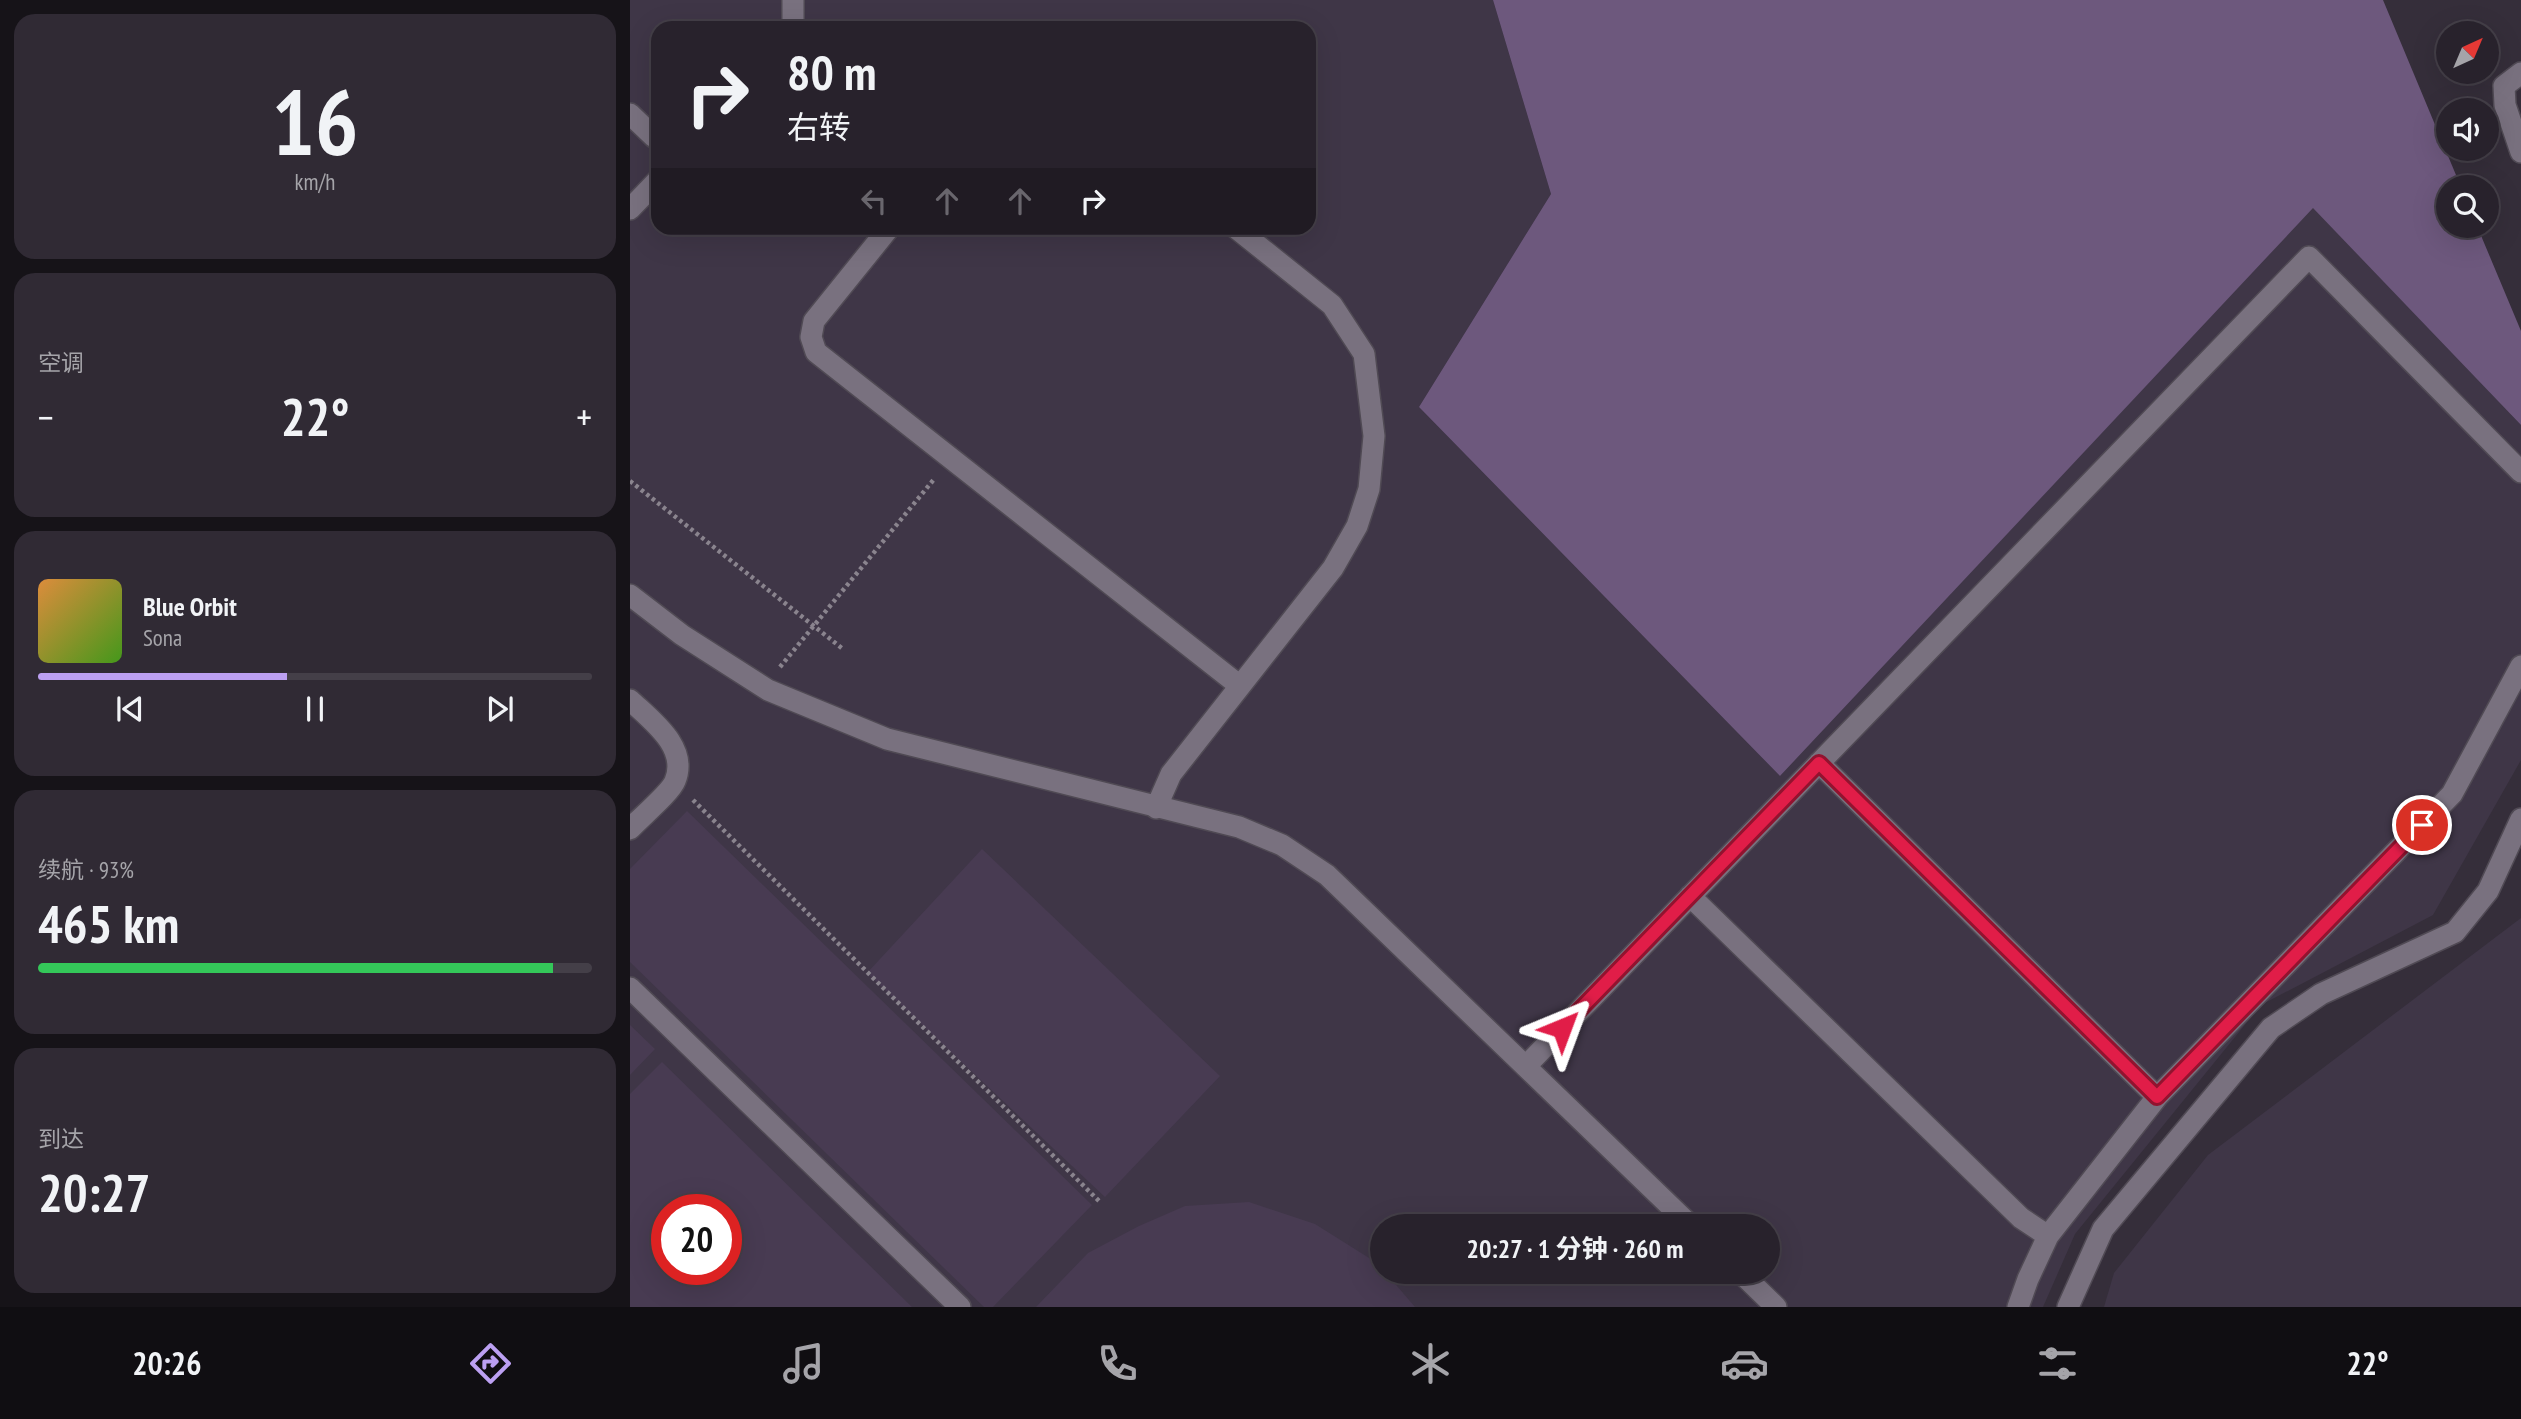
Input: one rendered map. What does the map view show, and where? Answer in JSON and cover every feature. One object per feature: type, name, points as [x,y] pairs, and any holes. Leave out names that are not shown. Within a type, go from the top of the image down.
[{"type":"street","points":[[793,0],[793,21]]},
{"type":"street","points":[[2521,73],[2504,86],[2505,105],[2521,152]]},
{"type":"street","points":[[630,114],[651,134]]},
{"type":"street","points":[[630,209],[651,187]]},
{"type":"street","points":[[883,235],[814,321],[811,337],[816,352],[1240,686]]},
{"type":"street","points":[[1156,807],[1171,774],[1334,568],[1357,526],[1369,489],[1374,436],[1364,354],[1332,305],[1245,235]]},
{"type":"street","points":[[1526,1066],[2309,257],[2521,472]]},
{"type":"street","points":[[630,595],[682,635],[768,690],[887,739],[1240,827],[1282,845],[1327,875],[1679,1214]]},
{"type":"street","points":[[2018,1307],[2048,1236],[2157,1097],[2452,794],[2521,666]]},
{"type":"street","points":[[630,700],[663,732],[674,748],[678,766],[675,783],[630,828]]},
{"type":"street","points":[[1819,763],[2157,1097]]},
{"type":"street","points":[[2068,1307],[2103,1229],[2271,1028],[2321,994],[2455,932],[2487,891],[2521,819]]},
{"type":"street","points":[[1690,896],[2021,1219],[2048,1236]]},
{"type":"street","points":[[630,988],[960,1307]]},
{"type":"street","points":[[1752,1284],[1776,1307]]},
{"type":"path","points":[[780,667],[951,459]]},
{"type":"path","points":[[630,481],[843,649]]},
{"type":"path","points":[[675,783],[1100,1202]]},
{"type":"shaded area","points":[[630,0],[1493,0],[1551,194],[1419,407],[1780,776],[2313,207],[2521,425],[2521,760],[2433,915],[2261,1005],[2075,1234],[2043,1307],[630,1307]]},
{"type":"shaded area","points":[[1493,0],[2383,0],[2436,127],[2436,161],[2450,161],[2456,175],[2436,175],[2436,238],[2482,238],[2521,331],[2521,425],[2313,208],[1780,776],[1419,407],[1551,194]]},
{"type":"shaded area","points":[[687,811],[1092,1205],[993,1307],[984,1307],[630,962],[630,869]]},
{"type":"shaded area","points":[[982,849],[1220,1076],[1105,1197],[867,973]]},
{"type":"shaded area","points":[[2521,918],[2521,1307],[2104,1307],[2114,1273],[2208,1155]]},
{"type":"shaded area","points":[[630,1025],[655,1049],[630,1075]]},
{"type":"shaded area","points":[[662,1062],[912,1307],[630,1307],[630,1094]]},
{"type":"shaded area","points":[[1249,1202],[1315,1224],[1370,1259],[1370,1284],[1395,1284],[1415,1307],[1036,1307],[1088,1253],[1185,1206]]},
{"type":"route","points":[[1562,1028],[1819,763],[2157,1097],[2422,825]]}]
